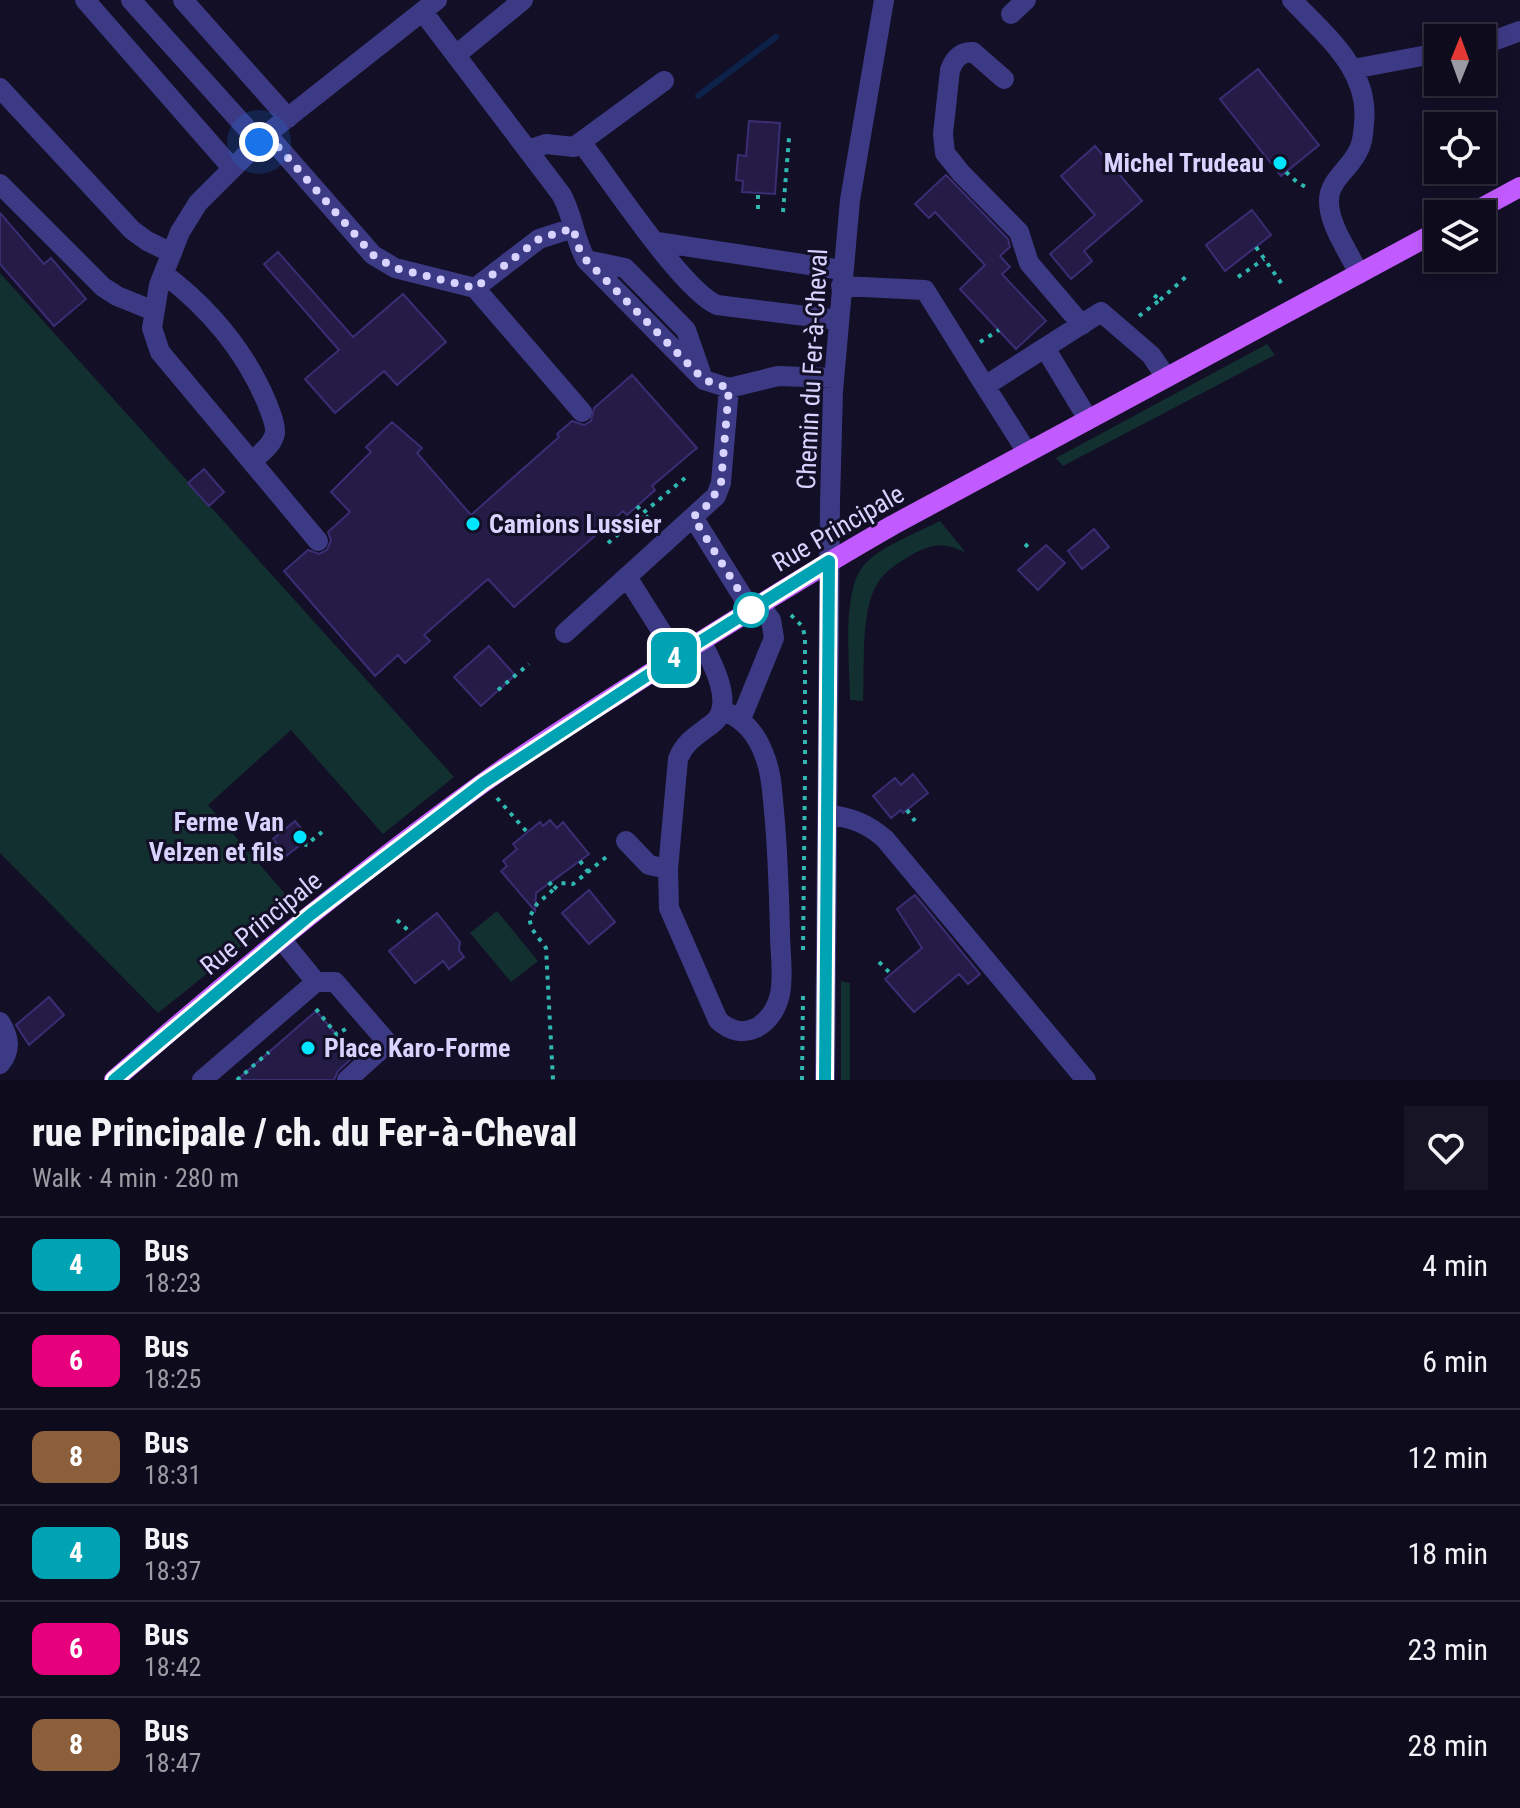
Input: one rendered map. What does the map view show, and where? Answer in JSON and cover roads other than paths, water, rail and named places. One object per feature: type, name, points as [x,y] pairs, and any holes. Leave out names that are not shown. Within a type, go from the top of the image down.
[{"type":"main road","points":[[1496,200],[1520,187]]},
{"type":"main road","name":"Rue Principale","points":[[114,1080],[281,939],[483,783],[677,656],[829,561],[1424,239]]},
{"type":"street","points":[[85,0],[232,168]]},
{"type":"street","points":[[131,0],[373,255],[395,268],[475,288],[582,412]]},
{"type":"street","points":[[183,0],[288,118]]},
{"type":"street","points":[[456,55],[523,0]]},
{"type":"street","name":"Chemin du Fer-à-Cheval","points":[[825,1080],[829,561],[834,378],[858,145],[884,0]]},
{"type":"street","points":[[1292,0],[1331,40],[1359,78],[1364,101],[1362,144],[1337,179],[1328,198],[1333,222],[1359,274]]},
{"type":"street","points":[[318,541],[160,352],[152,328],[154,311],[180,232],[198,203],[263,138],[432,3],[456,55],[561,194],[586,260],[625,268],[686,330],[704,380],[729,388],[778,376],[834,378]]},
{"type":"street","points":[[1496,40],[1520,31]]},
{"type":"street","points":[[1004,79],[973,52],[958,57],[950,70],[944,147],[957,177],[1019,232],[1029,263],[1082,325]]},
{"type":"street","points":[[1353,69],[1424,56]]},
{"type":"street","points":[[528,150],[546,144],[568,148],[581,142],[664,81]]},
{"type":"street","points":[[0,88],[132,230],[172,253]]},
{"type":"street","points":[[581,142],[699,294],[717,305],[838,320]]},
{"type":"street","points":[[0,184],[103,287],[154,311]]},
{"type":"street","points":[[475,288],[539,239],[573,228]]},
{"type":"street","points":[[657,242],[842,278],[925,290],[1027,452]]},
{"type":"street","points":[[164,274],[190,294],[222,330],[256,377],[272,416],[275,433],[268,447],[252,461]]},
{"type":"street","points":[[985,386],[1101,312],[1151,355],[1166,377]]},
{"type":"street","points":[[1045,348],[1088,419]]},
{"type":"street","points":[[565,633],[710,503],[721,483],[729,388]]},
{"type":"street","points":[[693,517],[755,607],[771,620],[774,638],[741,719]]},
{"type":"street","points":[[627,577],[677,656]]},
{"type":"street","points":[[701,641],[718,675],[721,710],[712,724],[686,743],[678,759],[668,869],[669,908],[713,1013],[725,1027],[737,1032],[752,1032],[772,1014],[779,997],[778,857],[770,773],[756,739],[741,719],[721,710]]},
{"type":"street","points":[[828,815],[852,818],[885,839],[929,900],[1086,1080]]},
{"type":"street","points":[[622,844],[649,865],[668,869]]},
{"type":"street","points":[[281,939],[316,982]]},
{"type":"street","points":[[202,1080],[316,982],[335,982],[388,1043],[347,1080]]},
{"type":"street","points":[[0,1022],[9,1041],[8,1051],[0,1064]]},
{"type":"waterway","points":[[698,96],[776,37]]},
{"type":"place","name":"Michel Trudeau","points":[[1280,163]]},
{"type":"place","name":"Camions Lussier","points":[[473,524]]},
{"type":"place","name":"Ferme Van Velzen et fils","points":[[300,837]]},
{"type":"place","name":"Place Karo-Forme","points":[[308,1048]]}]
